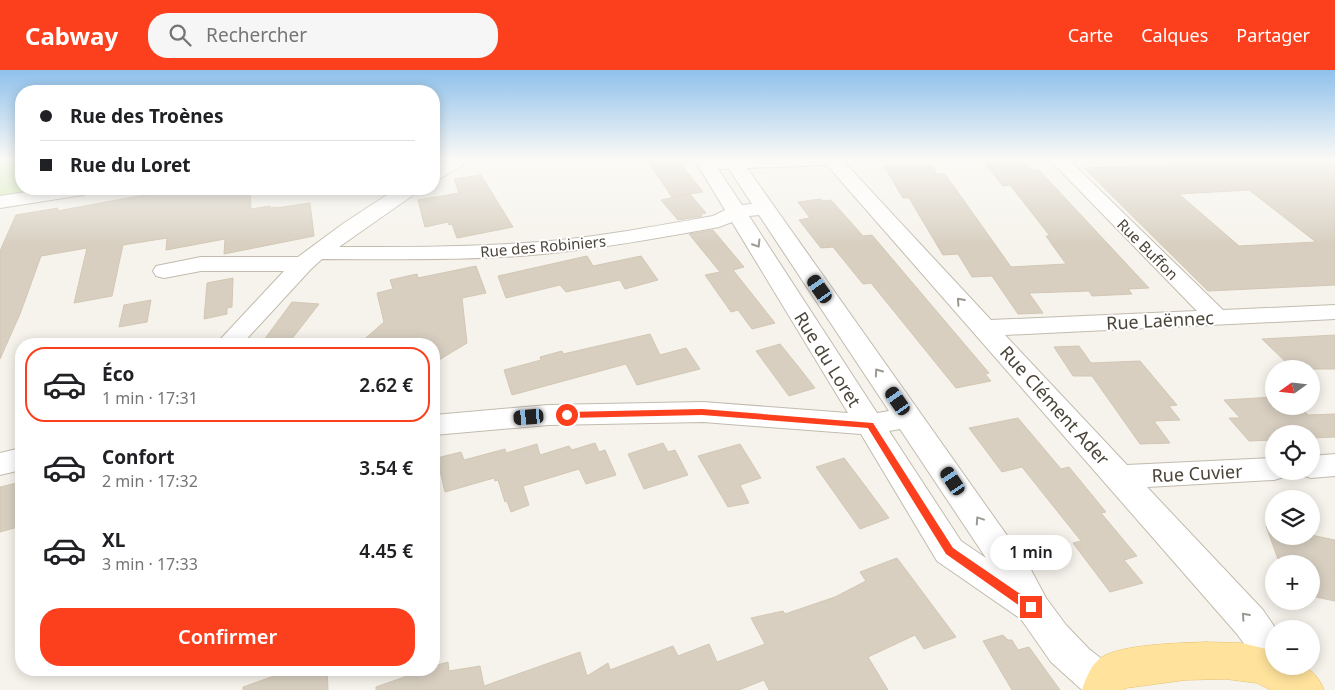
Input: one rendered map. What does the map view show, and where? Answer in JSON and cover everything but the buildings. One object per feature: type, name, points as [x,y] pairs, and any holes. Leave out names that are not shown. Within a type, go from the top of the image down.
[{"type":"main road","points":[[1103,687],[1115,671],[1216,660],[1258,664],[1293,676]]},
{"type":"street","name":"Rue du Loret","points":[[728,188],[736,212],[949,551],[1031,607]]},
{"type":"street","points":[[745,188],[765,208],[909,417],[1018,578],[1031,607],[1062,649],[1103,687]]},
{"type":"street","name":"Rue Clément Ader","points":[[857,188],[1250,622],[1293,676]]},
{"type":"street","name":"Rue Buffon","points":[[1087,188],[1218,318]]},
{"type":"street","points":[[0,202],[45,195]]},
{"type":"street","points":[[234,338],[310,258],[351,227],[400,195]]},
{"type":"street","name":"Rue des Robiniers","points":[[164,271],[201,264],[541,248],[614,240],[719,221],[736,212],[765,208]]},
{"type":"street","name":"Rue Laënnec","points":[[985,328],[1335,312]]},
{"type":"street","points":[[440,424],[548,415],[702,412],[870,425],[909,417]]},
{"type":"street","points":[[0,464],[15,460]]},
{"type":"street","name":"Rue Cuvier","points":[[1120,477],[1265,469]]},
{"type":"green space","points":[[0,188],[15,188],[15,194],[0,196]]},
{"type":"route","points":[[567,415],[702,412],[870,425],[949,551],[1031,607]]}]
